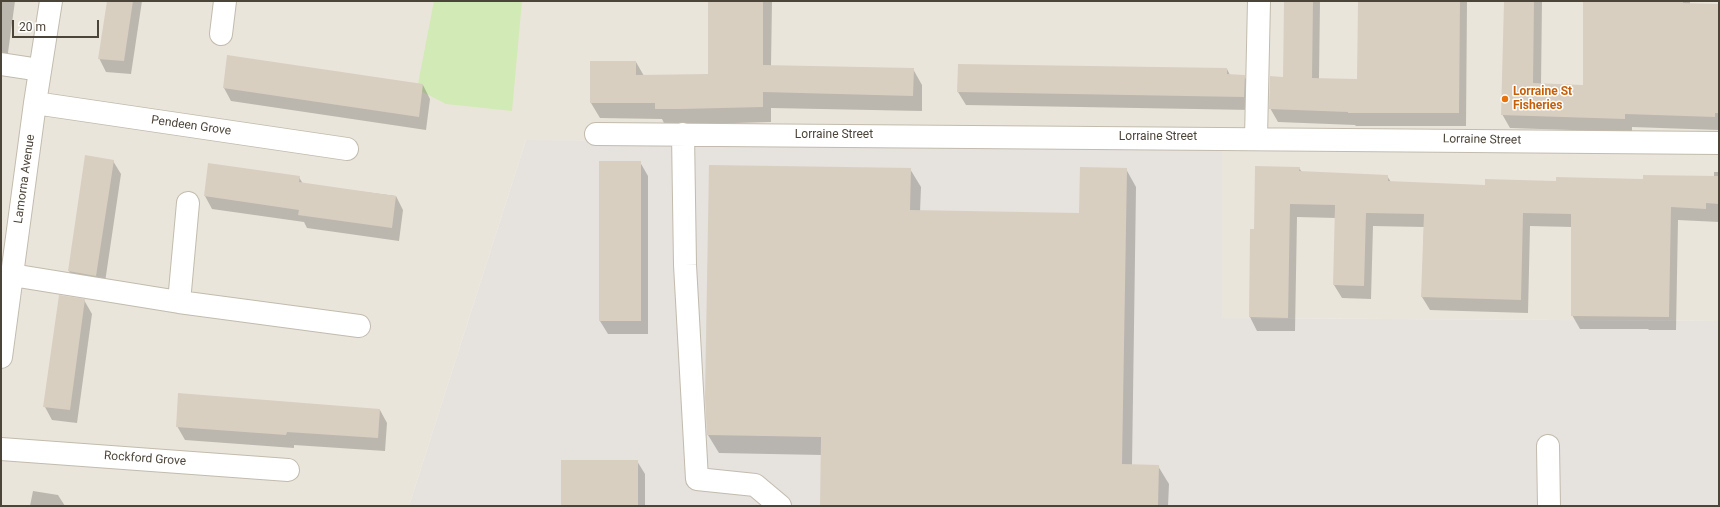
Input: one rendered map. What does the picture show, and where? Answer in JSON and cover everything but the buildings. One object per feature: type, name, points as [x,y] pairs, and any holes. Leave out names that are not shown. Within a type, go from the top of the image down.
[{"type":"street","name":"Lamorna Avenue","points":[[1,357],[35,103],[51,1]]},
{"type":"street","points":[[221,34],[226,1]]},
{"type":"street","points":[[1256,138],[1259,1]]},
{"type":"street","points":[[1,64],[40,70]]},
{"type":"street","name":"Pendeen Grove","points":[[35,103],[347,149]]},
{"type":"street","name":"Lorraine Street","points":[[596,134],[1719,142]]},
{"type":"street","points":[[683,134],[685,265],[698,479],[755,485],[780,506]]},
{"type":"street","points":[[179,302],[188,203]]},
{"type":"street","points":[[12,275],[179,302],[359,326]]},
{"type":"street","points":[[1548,446],[1549,506]]},
{"type":"street","name":"Rockford Grove","points":[[1,449],[288,470]]},
{"type":"shaded area","points":[[1,1],[1719,1],[1719,321],[1222,318],[1222,143],[526,140],[409,506],[1,506]]},
{"type":"shaded area","points":[[526,140],[1222,143],[1222,318],[1719,321],[1719,506],[409,506]]},
{"type":"green space","points":[[434,1],[522,1],[512,111],[446,104],[417,89]]},
{"type":"place","name":"Lorraine St Fisheries","points":[[1505,99]]}]
